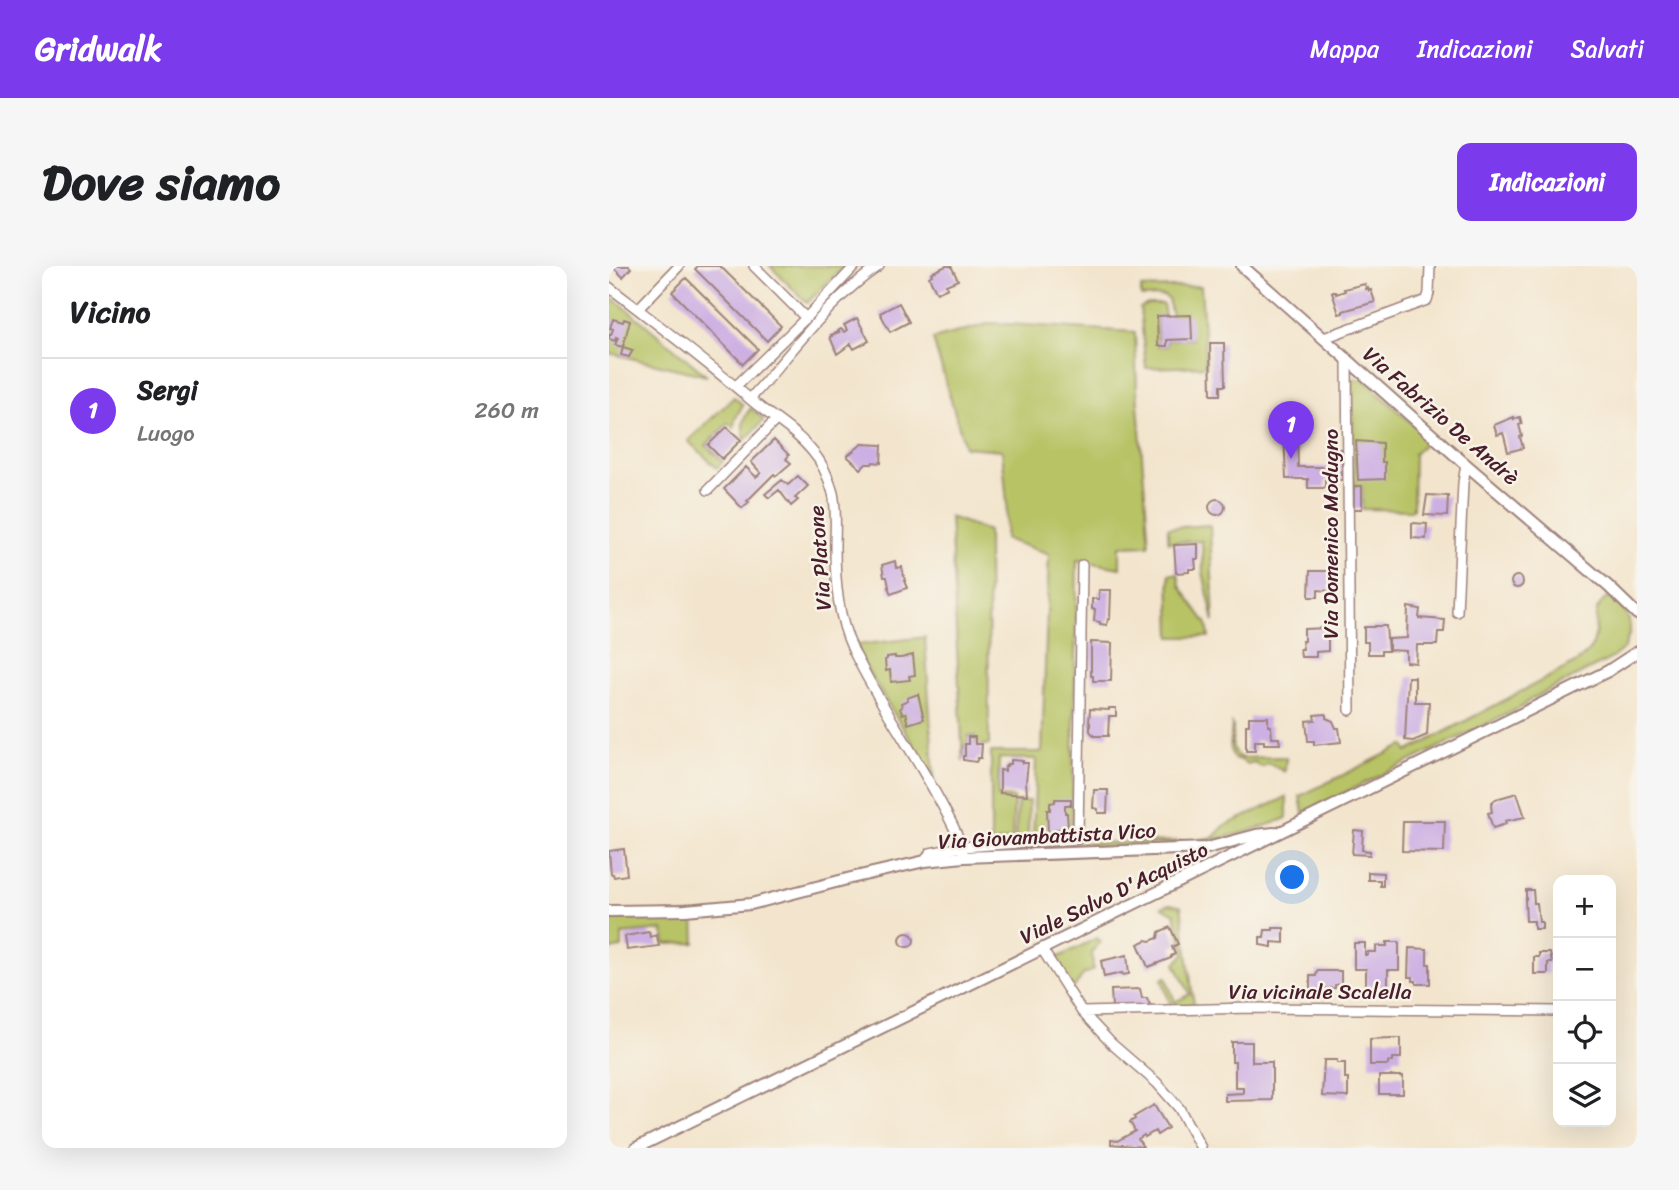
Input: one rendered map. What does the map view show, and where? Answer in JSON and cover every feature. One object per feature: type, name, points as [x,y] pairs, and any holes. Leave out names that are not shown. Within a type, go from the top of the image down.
[{"type":"street","points":[[638,309],[679,266]]},
{"type":"street","points":[[754,266],[806,318]]},
{"type":"street","points":[[736,386],[855,266]]},
{"type":"street","name":"Via Fabrizio De Andrè","points":[[1242,266],[1637,614]]},
{"type":"street","points":[[1324,338],[1427,300],[1430,266]]},
{"type":"street","points":[[750,399],[846,292],[875,269]]},
{"type":"street","name":"Via Platone","points":[[609,287],[736,386],[799,437],[813,452],[826,473],[834,499],[838,603],[852,648],[925,773],[963,852]]},
{"type":"street","name":"Via Domenico Modugno","points":[[1347,358],[1350,710]]},
{"type":"street","points":[[708,490],[776,420]]},
{"type":"street","points":[[1457,612],[1466,464]]},
{"type":"street","points":[[963,852],[1078,839],[1082,565]]},
{"type":"street","name":"Via Fabrizio De Andrè","points":[[1617,594],[1637,606]]},
{"type":"street","name":"Viale Salvo D'Acquisto","points":[[636,1148],[1227,860],[1608,671],[1637,652]]},
{"type":"street","name":"Viale Salvo D'Acquisto","points":[[1608,671],[1637,662]]},
{"type":"street","name":"Via Giovambattista Vico","points":[[609,911],[685,910],[751,904],[963,852],[1207,848],[1256,835],[1280,832]]},
{"type":"street","points":[[1207,848],[1219,850],[1227,860]]},
{"type":"street","points":[[1042,949],[1082,1012],[1112,1044],[1157,1083],[1178,1108],[1201,1148]]},
{"type":"street","name":"Via vicinale Scalella","points":[[1082,1012],[1252,1008],[1553,1011]]},
{"type":"green space","points":[[770,266],[844,266],[807,303]]},
{"type":"green space","points":[[1201,286],[1206,366],[1146,368],[1140,308],[1148,304],[1163,304],[1165,316],[1157,317],[1158,346],[1167,346],[1167,340],[1192,339],[1172,316],[1168,299],[1164,296],[1141,297],[1141,288]]},
{"type":"green space","points":[[609,296],[622,305],[707,376],[609,353]]},
{"type":"green space","points":[[992,323],[1135,332],[1149,545],[1120,546],[1120,568],[1077,560],[1072,836],[1033,839],[1036,759],[999,758],[998,797],[1014,798],[1012,840],[991,843],[991,752],[1042,752],[1049,554],[1005,539],[1007,503],[1002,450],[965,447],[933,339]]},
{"type":"green space","points":[[1352,379],[1363,379],[1429,439],[1414,454],[1413,510],[1362,509],[1362,487],[1354,486]]},
{"type":"green space","points":[[734,397],[743,405],[735,419],[734,428],[728,423],[706,445],[723,462],[717,468],[688,441]]},
{"type":"green space","points":[[751,408],[764,420],[745,440],[743,423]]},
{"type":"green space","points":[[950,517],[988,531],[989,745],[975,745],[975,736],[968,736],[968,744],[964,745],[963,762]]},
{"type":"green space","points":[[1210,525],[1214,622],[1203,572],[1202,541],[1168,542],[1168,528]]},
{"type":"green space","points":[[1169,574],[1178,574],[1180,586],[1207,624],[1209,637],[1171,637]]},
{"type":"green space","points":[[1609,597],[1625,611],[1630,632],[1624,648],[1612,658],[1531,699],[1522,707],[1303,813],[1300,796],[1404,745],[1407,752],[1577,662],[1593,644],[1597,612]]},
{"type":"green space","points":[[925,637],[934,778],[866,668],[856,645]]},
{"type":"green space","points":[[1232,725],[1233,748],[1237,755],[1241,758],[1286,757],[1285,772],[1268,763],[1262,767],[1255,762],[1247,764],[1234,759],[1230,749]]},
{"type":"green space","points":[[1287,797],[1287,818],[1241,834],[1205,841],[971,852],[1072,843],[1191,841],[1214,837],[1224,826]]},
{"type":"green space","points":[[1018,801],[1029,801],[1028,840],[1015,838]]},
{"type":"green space","points":[[1170,904],[1181,906],[1194,1005],[1171,1007],[1162,979],[1166,977],[1175,1002],[1190,994],[1175,964],[1184,954],[1175,914],[1162,907]]},
{"type":"green space","points":[[694,914],[695,943],[665,944],[663,930],[622,934],[622,948],[609,950],[609,916]]},
{"type":"green space","points":[[1097,938],[1101,942],[1092,951],[1093,970],[1083,975],[1073,989],[1055,959]]},
{"type":"building","points":[[612,266],[629,266],[631,268],[623,277]]},
{"type":"building","points":[[698,266],[720,266],[781,326],[767,341],[695,269]]},
{"type":"building","points":[[951,266],[958,280],[937,293],[929,277],[931,273]]},
{"type":"building","points":[[686,278],[758,349],[743,364],[672,292]]},
{"type":"building","points":[[1365,284],[1366,289],[1371,290],[1375,302],[1339,314],[1332,292],[1336,294],[1345,291],[1344,289]]},
{"type":"building","points":[[899,303],[909,322],[890,332],[880,313]]},
{"type":"building","points":[[1191,315],[1192,339],[1167,340],[1167,346],[1158,346],[1157,316]]},
{"type":"building","points":[[857,318],[869,341],[854,349],[851,344],[837,354],[831,335],[841,329],[844,332],[847,330],[844,325]]},
{"type":"building","points":[[613,319],[630,321],[623,347],[615,345],[618,338],[616,337],[615,341],[609,339]]},
{"type":"building","points":[[1210,343],[1224,343],[1225,386],[1220,386],[1220,395],[1211,395]]},
{"type":"building","points":[[623,347],[633,350],[629,357],[621,355]]},
{"type":"building","points":[[1520,417],[1523,448],[1508,452],[1503,433],[1497,435],[1494,425]]},
{"type":"building","points":[[727,427],[741,440],[722,459],[708,445]]},
{"type":"building","points":[[1284,432],[1297,432],[1298,467],[1335,467],[1335,451],[1342,448],[1342,480],[1325,480],[1325,488],[1308,488],[1308,479],[1286,479]]},
{"type":"building","points":[[774,440],[789,455],[786,459],[791,463],[776,476],[774,474],[742,508],[724,489],[746,467],[756,477],[761,473],[751,462]]},
{"type":"building","points":[[1356,441],[1382,443],[1385,479],[1358,480]]},
{"type":"building","points":[[862,444],[882,445],[881,463],[866,464],[861,469],[847,456]]},
{"type":"building","points":[[798,476],[808,486],[795,498],[798,500],[791,506],[779,490],[769,498],[765,494],[782,480],[788,485]]},
{"type":"building","points":[[1354,486],[1362,486],[1362,509],[1354,509]]},
{"type":"building","points":[[1427,495],[1448,496],[1447,516],[1424,515]]},
{"type":"building","points":[[1217,499],[1225,507],[1217,515],[1209,507]]},
{"type":"building","points":[[1412,523],[1427,524],[1426,539],[1412,538]]},
{"type":"building","points":[[1198,544],[1196,569],[1176,573],[1174,545]]},
{"type":"building","points":[[895,561],[896,568],[902,567],[907,588],[891,594],[882,565]]},
{"type":"building","points":[[1310,571],[1329,571],[1330,591],[1318,590],[1318,597],[1309,597]]},
{"type":"building","points":[[1517,576],[1523,582],[1517,588],[1511,582]]},
{"type":"building","points":[[1099,590],[1111,590],[1110,619],[1107,625],[1094,621],[1092,599],[1099,599]]},
{"type":"building","points":[[1408,607],[1420,609],[1419,618],[1445,620],[1444,632],[1438,632],[1437,645],[1417,645],[1416,663],[1406,662],[1406,651],[1389,650],[1389,639],[1407,638]]},
{"type":"building","points":[[1386,626],[1388,651],[1381,651],[1381,654],[1368,654],[1368,642],[1364,642],[1364,627]]},
{"type":"building","points":[[1328,628],[1328,651],[1316,652],[1316,657],[1301,657],[1304,629]]},
{"type":"building","points":[[1091,642],[1112,643],[1111,681],[1093,681]]},
{"type":"building","points":[[913,655],[915,675],[909,676],[910,680],[891,682],[890,670],[886,671],[887,657]]},
{"type":"building","points":[[1408,677],[1415,677],[1415,702],[1429,702],[1427,735],[1413,741],[1405,740]]},
{"type":"building","points":[[918,694],[924,719],[908,724],[906,713],[902,714],[900,708],[901,703]]},
{"type":"building","points":[[1116,708],[1116,716],[1109,716],[1108,736],[1094,736],[1090,731],[1090,709]]},
{"type":"building","points":[[1326,714],[1326,718],[1339,728],[1341,742],[1314,745],[1314,741],[1308,741],[1306,721],[1315,720],[1314,715]]},
{"type":"building","points":[[1249,717],[1268,717],[1272,738],[1279,738],[1280,744],[1255,741],[1255,751],[1246,751],[1246,725],[1249,725]]},
{"type":"building","points":[[968,737],[975,737],[975,744],[982,744],[981,758],[976,762],[963,760]]},
{"type":"building","points":[[1011,760],[1028,763],[1027,795],[1000,793],[1000,770],[1005,771],[1005,766],[1011,764]]},
{"type":"building","points":[[1094,790],[1108,790],[1107,813],[1098,813],[1098,809],[1093,808]]},
{"type":"building","points":[[1517,793],[1525,817],[1505,821],[1506,824],[1493,828],[1488,813],[1492,812],[1492,802]]},
{"type":"building","points":[[1055,799],[1071,799],[1071,805],[1065,805],[1068,829],[1048,832],[1047,810],[1050,810],[1050,803],[1055,802]]},
{"type":"building","points":[[1403,821],[1445,821],[1444,852],[1402,851]]},
{"type":"building","points":[[1354,830],[1363,831],[1362,850],[1370,851],[1370,855],[1352,854]]},
{"type":"building","points":[[624,849],[627,875],[614,877],[611,874],[609,851]]},
{"type":"building","points":[[1368,872],[1383,873],[1383,886],[1380,886],[1380,880],[1368,880]]},
{"type":"building","points":[[1526,890],[1533,890],[1542,929],[1534,929],[1534,921],[1526,921]]},
{"type":"building","points":[[1170,927],[1178,944],[1172,947],[1175,954],[1148,967],[1138,944],[1158,938],[1159,932]]},
{"type":"building","points":[[1284,928],[1284,943],[1272,942],[1272,947],[1260,945],[1260,937],[1264,937],[1265,930]]},
{"type":"building","points":[[649,932],[650,937],[657,935],[659,946],[627,950],[625,936]]},
{"type":"building","points":[[904,933],[910,933],[914,940],[910,947],[904,947],[900,943],[900,937]]},
{"type":"building","points":[[1387,942],[1399,942],[1399,970],[1388,970],[1388,989],[1381,989],[1381,996],[1378,996],[1378,986],[1366,986],[1366,969],[1354,969],[1354,943],[1365,943],[1365,955],[1368,955],[1368,952],[1376,952],[1376,946],[1387,946]]},
{"type":"building","points":[[1409,948],[1427,949],[1430,984],[1416,984],[1413,977],[1408,977]]},
{"type":"building","points":[[1539,953],[1550,953],[1552,963],[1548,963],[1548,974],[1534,974],[1534,957],[1539,957]]},
{"type":"building","points":[[1127,955],[1129,974],[1104,977],[1101,961]]},
{"type":"building","points":[[1317,971],[1341,971],[1341,984],[1335,985],[1335,988],[1310,990],[1310,976],[1316,976]]},
{"type":"building","points":[[1140,989],[1142,998],[1147,998],[1151,1007],[1112,1007],[1111,990]]},
{"type":"building","points":[[1401,1038],[1401,1058],[1393,1058],[1393,1062],[1388,1062],[1388,1065],[1370,1065],[1370,1039]]},
{"type":"building","points":[[1232,1042],[1252,1042],[1252,1062],[1272,1062],[1272,1100],[1225,1101],[1225,1094],[1243,1093],[1243,1087],[1235,1087]]},
{"type":"building","points":[[1324,1060],[1345,1063],[1348,1097],[1322,1096]]},
{"type":"building","points":[[1379,1076],[1403,1076],[1403,1094],[1379,1094]]},
{"type":"building","points":[[1154,1105],[1168,1128],[1157,1135],[1155,1131],[1138,1139],[1143,1147],[1111,1144],[1111,1140],[1117,1141],[1135,1131],[1130,1122]]},
{"type":"place","name":"Sergi","points":[[1291,459]]}]
